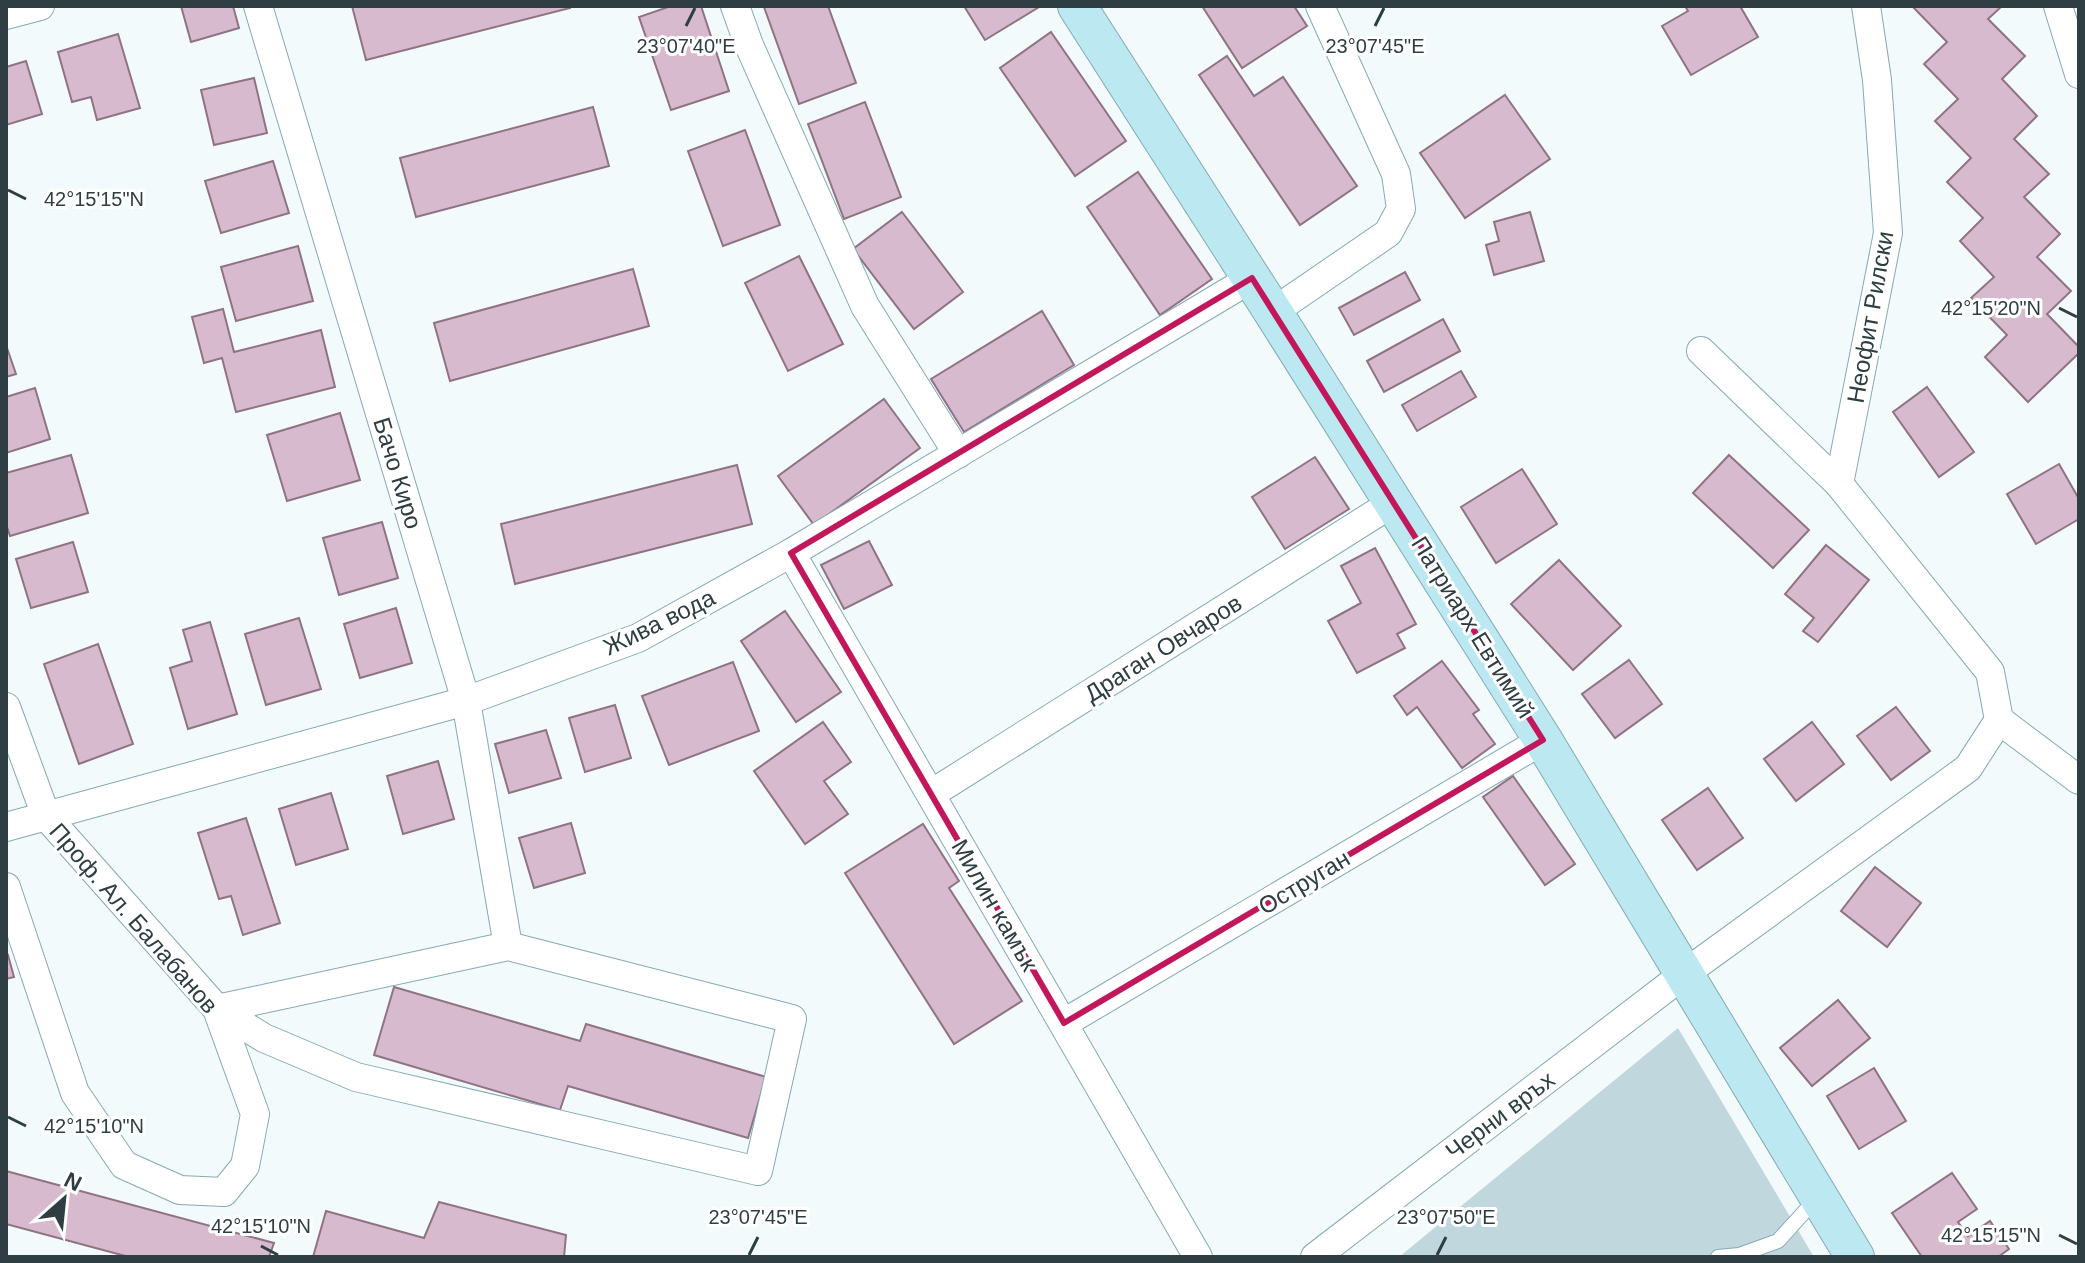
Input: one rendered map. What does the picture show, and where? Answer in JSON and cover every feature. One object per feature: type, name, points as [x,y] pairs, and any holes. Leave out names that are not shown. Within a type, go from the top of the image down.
[{"type":"street","points":[[6,15],[40,6]]},
{"type":"street","name":"Бачо Киро","points":[[258,6],[466,701],[508,946]]},
{"type":"street","points":[[735,6],[749,45],[865,306],[958,454]]},
{"type":"street","name":"Патриарх Евтимий","points":[[1077,6],[1543,740],[1855,1257]]},
{"type":"street","points":[[1273,312],[1388,233],[1401,209],[1396,174],[1320,6]]},
{"type":"street","name":"Неофит Рилски","points":[[1839,484],[1888,233],[1877,80],[1866,6]]},
{"type":"street","points":[[2058,6],[2079,74]]},
{"type":"street","name":"Жива вода","points":[[6,827],[466,701],[638,638],[791,553],[1252,278]]},
{"type":"street","points":[[1701,351],[1839,484],[1990,672],[1999,720],[2079,780]]},
{"type":"street","name":"Драган Овчаров","points":[[931,794],[1394,502]]},
{"type":"street","name":"Милин камък","points":[[791,553],[1198,1257]]},
{"type":"street","name":"Проф. Ал. Балабанов","points":[[6,707],[46,816],[217,1009],[255,1114],[245,1166],[224,1192],[180,1190],[124,1165],[75,1093],[6,887]]},
{"type":"street","name":"Черни връх","points":[[1315,1257],[1684,974],[1968,768],[1999,720]]},
{"type":"street","name":"Оструган","points":[[1064,1023],[1543,740]]},
{"type":"street","points":[[508,946],[792,1019],[758,1171],[356,1077],[264,1038],[217,1009],[508,946]]},
{"type":"lane","points":[[1718,1257],[1739,1255],[1778,1241],[1819,1196]]},
{"type":"highlighted area","points":[[1252,278],[1543,740],[1064,1023],[791,553]]},
{"type":"shaded area","points":[[1678,1028],[1814,1257],[1399,1257]]},
{"type":"building","points":[[181,6],[233,6],[239,28],[191,42]]},
{"type":"building","points":[[352,6],[570,6],[570,8],[366,60]]},
{"type":"building","points":[[671,6],[701,6],[729,91],[671,110],[639,17]]},
{"type":"building","points":[[828,6],[856,83],[799,104],[764,7]]},
{"type":"building","points":[[964,6],[1038,6],[1039,7],[985,40]]},
{"type":"building","points":[[1202,6],[1294,6],[1307,26],[1242,68]]},
{"type":"building","points":[[1685,6],[1740,6],[1758,37],[1691,75],[1662,26],[1688,11]]},
{"type":"building","points":[[1912,6],[2002,6],[1988,19],[2025,56],[2002,79],[2037,116],[2014,139],[2049,174],[2024,197],[2060,234],[2037,257],[2071,291],[2047,314],[2079,347],[2079,353],[2028,402],[1985,357],[2007,335],[1971,298],[1994,277],[1960,241],[1983,218],[1947,182],[1971,158],[1935,121],[1958,99],[1924,64],[1947,42]]},
{"type":"building","points":[[1051,32],[1126,141],[1075,176],[1000,68]]},
{"type":"building","points":[[118,34],[140,108],[97,120],[91,97],[72,102],[58,52]]},
{"type":"building","points":[[1227,56],[1254,96],[1283,77],[1357,186],[1300,225],[1199,75]]},
{"type":"building","points":[[26,61],[42,114],[6,125],[6,67]]},
{"type":"building","points":[[254,78],[267,133],[214,145],[201,90]]},
{"type":"building","points":[[1505,95],[1550,159],[1465,218],[1420,153]]},
{"type":"building","points":[[865,102],[901,197],[844,219],[808,124]]},
{"type":"building","points":[[593,107],[609,166],[416,217],[400,158]]},
{"type":"building","points":[[745,130],[780,225],[723,246],[688,151]]},
{"type":"building","points":[[273,161],[289,213],[221,233],[205,181]]},
{"type":"building","points":[[1138,172],[1212,279],[1160,315],[1087,207]]},
{"type":"building","points":[[902,212],[963,292],[914,329],[853,249]]},
{"type":"building","points":[[1530,212],[1544,261],[1494,275],[1486,245],[1499,241],[1494,222]]},
{"type":"building","points":[[298,246],[313,301],[236,321],[221,267]]},
{"type":"building","points":[[799,256],[843,344],[788,371],[745,283]]},
{"type":"building","points":[[633,269],[649,326],[450,381],[434,323]]},
{"type":"building","points":[[1405,272],[1420,300],[1354,335],[1339,308]]},
{"type":"building","points":[[223,309],[234,352],[321,330],[335,387],[236,412],[222,358],[204,363],[192,317]]},
{"type":"building","points":[[1042,311],[1074,365],[964,432],[931,379]]},
{"type":"building","points":[[1443,319],[1460,351],[1384,392],[1367,361]]},
{"type":"building","points":[[6,345],[16,374],[6,377]]},
{"type":"building","points":[[1461,371],[1476,397],[1417,431],[1402,405]]},
{"type":"building","points":[[1927,387],[1974,452],[1939,477],[1893,412]]},
{"type":"building","points":[[35,388],[50,439],[6,453],[6,397]]},
{"type":"building","points":[[884,399],[920,448],[814,525],[778,476]]},
{"type":"building","points":[[340,413],[360,480],[287,501],[267,435]]},
{"type":"building","points":[[71,455],[88,513],[10,536],[6,524],[6,473]]},
{"type":"building","points":[[1729,455],[1809,530],[1773,568],[1693,493]]},
{"type":"building","points":[[1315,457],[1349,509],[1285,549],[1252,497]]},
{"type":"building","points":[[2059,464],[2079,499],[2079,519],[2036,544],[2007,494]]},
{"type":"building","points":[[737,465],[752,524],[515,584],[501,524]]},
{"type":"building","points":[[1522,469],[1557,524],[1496,563],[1461,507]]},
{"type":"building","points":[[382,522],[398,578],[339,595],[323,538]]},
{"type":"building","points":[[869,541],[892,585],[844,609],[821,565]]},
{"type":"building","points":[[73,542],[88,592],[31,608],[16,559]]},
{"type":"building","points":[[1826,545],[1869,580],[1818,642],[1803,631],[1814,618],[1785,594]]},
{"type":"building","points":[[1375,548],[1416,624],[1397,634],[1405,648],[1357,673],[1328,621],[1361,603],[1341,566]]},
{"type":"building","points":[[1559,560],[1621,626],[1573,670],[1511,604]]},
{"type":"building","points":[[396,608],[412,663],[360,678],[344,624]]},
{"type":"building","points":[[785,611],[841,692],[796,722],[741,641]]},
{"type":"building","points":[[299,618],[321,689],[266,705],[245,634]]},
{"type":"building","points":[[210,622],[237,714],[188,729],[170,668],[192,661],[183,630]]},
{"type":"building","points":[[98,644],[133,744],[79,764],[44,664]]},
{"type":"building","points":[[1629,660],[1662,704],[1615,738],[1582,694]]},
{"type":"building","points":[[1442,661],[1479,710],[1473,714],[1495,744],[1462,768],[1417,707],[1407,715],[1394,696]]},
{"type":"building","points":[[733,662],[759,731],[669,765],[642,696]]},
{"type":"building","points":[[615,705],[631,758],[585,772],[569,718]]},
{"type":"building","points":[[1896,707],[1930,751],[1891,780],[1857,736]]},
{"type":"building","points":[[823,722],[851,762],[824,781],[848,814],[805,844],[754,771]]},
{"type":"building","points":[[1812,722],[1844,764],[1796,801],[1764,759]]},
{"type":"building","points":[[546,730],[561,778],[509,793],[495,744]]},
{"type":"building","points":[[438,761],[454,819],[403,834],[387,776]]},
{"type":"building","points":[[1513,776],[1575,864],[1545,885],[1483,797]]},
{"type":"building","points":[[1708,788],[1743,838],[1697,870],[1662,820]]},
{"type":"building","points":[[331,793],[348,849],[296,865],[279,809]]},
{"type":"building","points":[[246,818],[280,923],[243,935],[231,896],[219,899],[198,833]]},
{"type":"building","points":[[571,823],[585,873],[534,888],[519,838]]},
{"type":"building","points":[[923,824],[959,881],[949,888],[1022,1001],[954,1044],[845,873]]},
{"type":"building","points":[[1875,867],[1921,903],[1887,947],[1841,911]]},
{"type":"building","points":[[6,956],[14,977],[6,979]]},
{"type":"building","points":[[394,987],[580,1041],[586,1024],[766,1077],[748,1138],[568,1086],[560,1110],[374,1055]]},
{"type":"building","points":[[1838,1000],[1870,1038],[1812,1086],[1780,1048]]},
{"type":"building","points":[[1874,1068],[1906,1121],[1859,1149],[1827,1096]]},
{"type":"building","points":[[6,1171],[274,1243],[269,1257],[129,1257],[6,1224]]},
{"type":"building","points":[[1952,1173],[1977,1209],[1958,1222],[1968,1236],[1990,1221],[2009,1249],[1998,1257],[1922,1257],[1892,1213]]},
{"type":"building","points":[[439,1202],[566,1235],[564,1257],[313,1257],[326,1211],[424,1238]]}]
